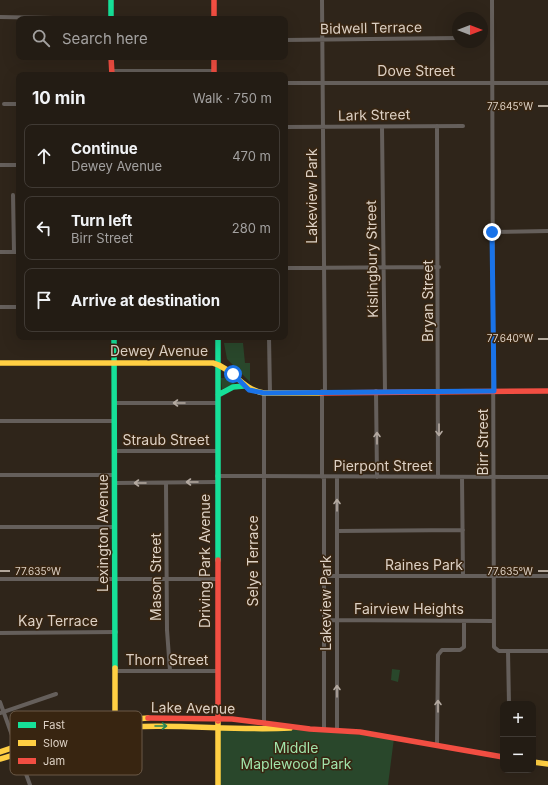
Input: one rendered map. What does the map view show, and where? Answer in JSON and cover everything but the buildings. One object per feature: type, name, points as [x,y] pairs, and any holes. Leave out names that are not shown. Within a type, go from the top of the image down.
[{"type":"main road","points":[[111,0],[111,16]]},
{"type":"main road","points":[[214,0],[214,16]]},
{"type":"main road","points":[[112,60],[112,72]]},
{"type":"main road","points":[[214,60],[214,72]]},
{"type":"main road","name":"Lexington Avenue","points":[[114,340],[116,711]]},
{"type":"main road","name":"Driving Park Avenue","points":[[218,340],[218,785]]},
{"type":"main road","name":"Dewey Avenue","points":[[0,363],[218,363],[227,368],[244,386],[252,391],[267,393],[323,391],[548,391]]},
{"type":"main road","points":[[218,395],[233,387],[244,386]]},
{"type":"main road","name":"Lake Avenue","points":[[142,719],[218,719],[264,722],[294,727],[337,730],[437,745],[500,756]]},
{"type":"main road","name":"Lake Avenue","points":[[142,726],[294,727]]},
{"type":"main road","name":"Lake Avenue","points":[[0,752],[10,748]]},
{"type":"main road","name":"Lake Avenue","points":[[0,759],[10,756]]},
{"type":"main road","points":[[536,762],[548,764]]},
{"type":"street","name":"Lakeview Park","points":[[322,0],[324,268],[324,729]]},
{"type":"street","name":"Birr Street","points":[[492,0],[494,621],[495,648],[497,650],[508,651]]},
{"type":"street","points":[[0,17],[16,17]]},
{"type":"street","name":"Bidwell Terrace","points":[[288,40],[452,38]]},
{"type":"street","name":"Dove Street","points":[[288,83],[548,83]]},
{"type":"street","points":[[4,104],[16,104]]},
{"type":"street","name":"Bryan Street","points":[[437,126],[439,267],[438,477]]},
{"type":"street","name":"Lark Street","points":[[288,127],[463,126]]},
{"type":"street","name":"Kislingbury Street","points":[[382,127],[385,391]]},
{"type":"street","points":[[0,165],[16,165]]},
{"type":"street","points":[[0,252],[14,252],[13,196]]},
{"type":"street","points":[[492,232],[548,231]]},
{"type":"street","points":[[288,268],[439,267]]},
{"type":"street","points":[[0,307],[16,307]]},
{"type":"street","name":"Selye Terrace","points":[[264,728],[264,476],[269,340]]},
{"type":"street","points":[[376,391],[377,477]]},
{"type":"street","points":[[114,403],[218,403]]},
{"type":"street","points":[[0,421],[114,421]]},
{"type":"street","name":"Straub Street","points":[[114,451],[217,451]]},
{"type":"street","points":[[0,475],[115,475]]},
{"type":"street","name":"Pierpont Street","points":[[115,483],[166,483],[264,476],[548,477]]},
{"type":"street","name":"Lakeview Park","points":[[337,477],[337,730]]},
{"type":"street","points":[[462,477],[463,576]]},
{"type":"street","name":"Mason Street","points":[[166,483],[167,633],[170,671]]},
{"type":"street","points":[[0,527],[115,527]]},
{"type":"street","points":[[337,531],[463,530]]},
{"type":"street","name":"Raines Park","points":[[324,576],[548,576]]},
{"type":"street","points":[[0,579],[218,579]]},
{"type":"street","name":"Fairview Heights","points":[[324,620],[494,621]]},
{"type":"street","points":[[437,745],[438,655],[442,650],[460,650],[464,647],[464,620]]},
{"type":"street","name":"Kay Terrace","points":[[0,633],[116,632]]},
{"type":"street","points":[[509,701],[508,651],[548,651]]},
{"type":"street","name":"Thorn Street","points":[[116,671],[218,671]]},
{"type":"street","points":[[2,712],[56,694]]},
{"type":"street","points":[[0,702],[2,712],[10,731]]},
{"type":"street","points":[[27,775],[30,785]]},
{"type":"green space","points":[[224,343],[243,343],[245,363],[250,363],[250,382],[227,359]]},
{"type":"green space","points":[[226,373],[235,384],[222,389],[221,378],[224,378]]},
{"type":"green space","points":[[392,669],[400,670],[398,682],[391,680]]},
{"type":"green space","name":"Middle Maplewood Park","points":[[218,726],[287,728],[394,738],[388,785],[218,785]]},
{"type":"traffic: fast","points":[[111,0],[111,16]]},
{"type":"traffic: fast","points":[[114,340],[115,668]]},
{"type":"traffic: fast","points":[[218,340],[218,560]]},
{"type":"traffic: fast","points":[[218,395],[233,387],[244,386]]},
{"type":"traffic: slow","points":[[0,363],[213,363],[227,370],[256,391],[264,393],[321,393]]},
{"type":"traffic: slow","points":[[115,668],[115,711]]},
{"type":"traffic: slow","points":[[142,719],[148,718]]},
{"type":"traffic: slow","points":[[218,721],[218,785]]},
{"type":"traffic: slow","points":[[142,726],[250,729],[290,728]]},
{"type":"traffic: slow","points":[[0,752],[10,749]]},
{"type":"traffic: slow","points":[[0,759],[10,756]]},
{"type":"traffic: slow","points":[[536,762],[548,764]]},
{"type":"traffic: jam","points":[[214,0],[214,16]]},
{"type":"traffic: jam","points":[[111,60],[112,72]]},
{"type":"traffic: jam","points":[[214,60],[214,72]]},
{"type":"traffic: jam","points":[[321,393],[548,391]]},
{"type":"traffic: jam","points":[[218,560],[218,721]]},
{"type":"traffic: jam","points":[[148,718],[232,719],[310,729],[360,732],[500,756]]},
{"type":"route","points":[[233,374],[249,390],[264,393],[322,391],[494,391],[492,232]]}]
